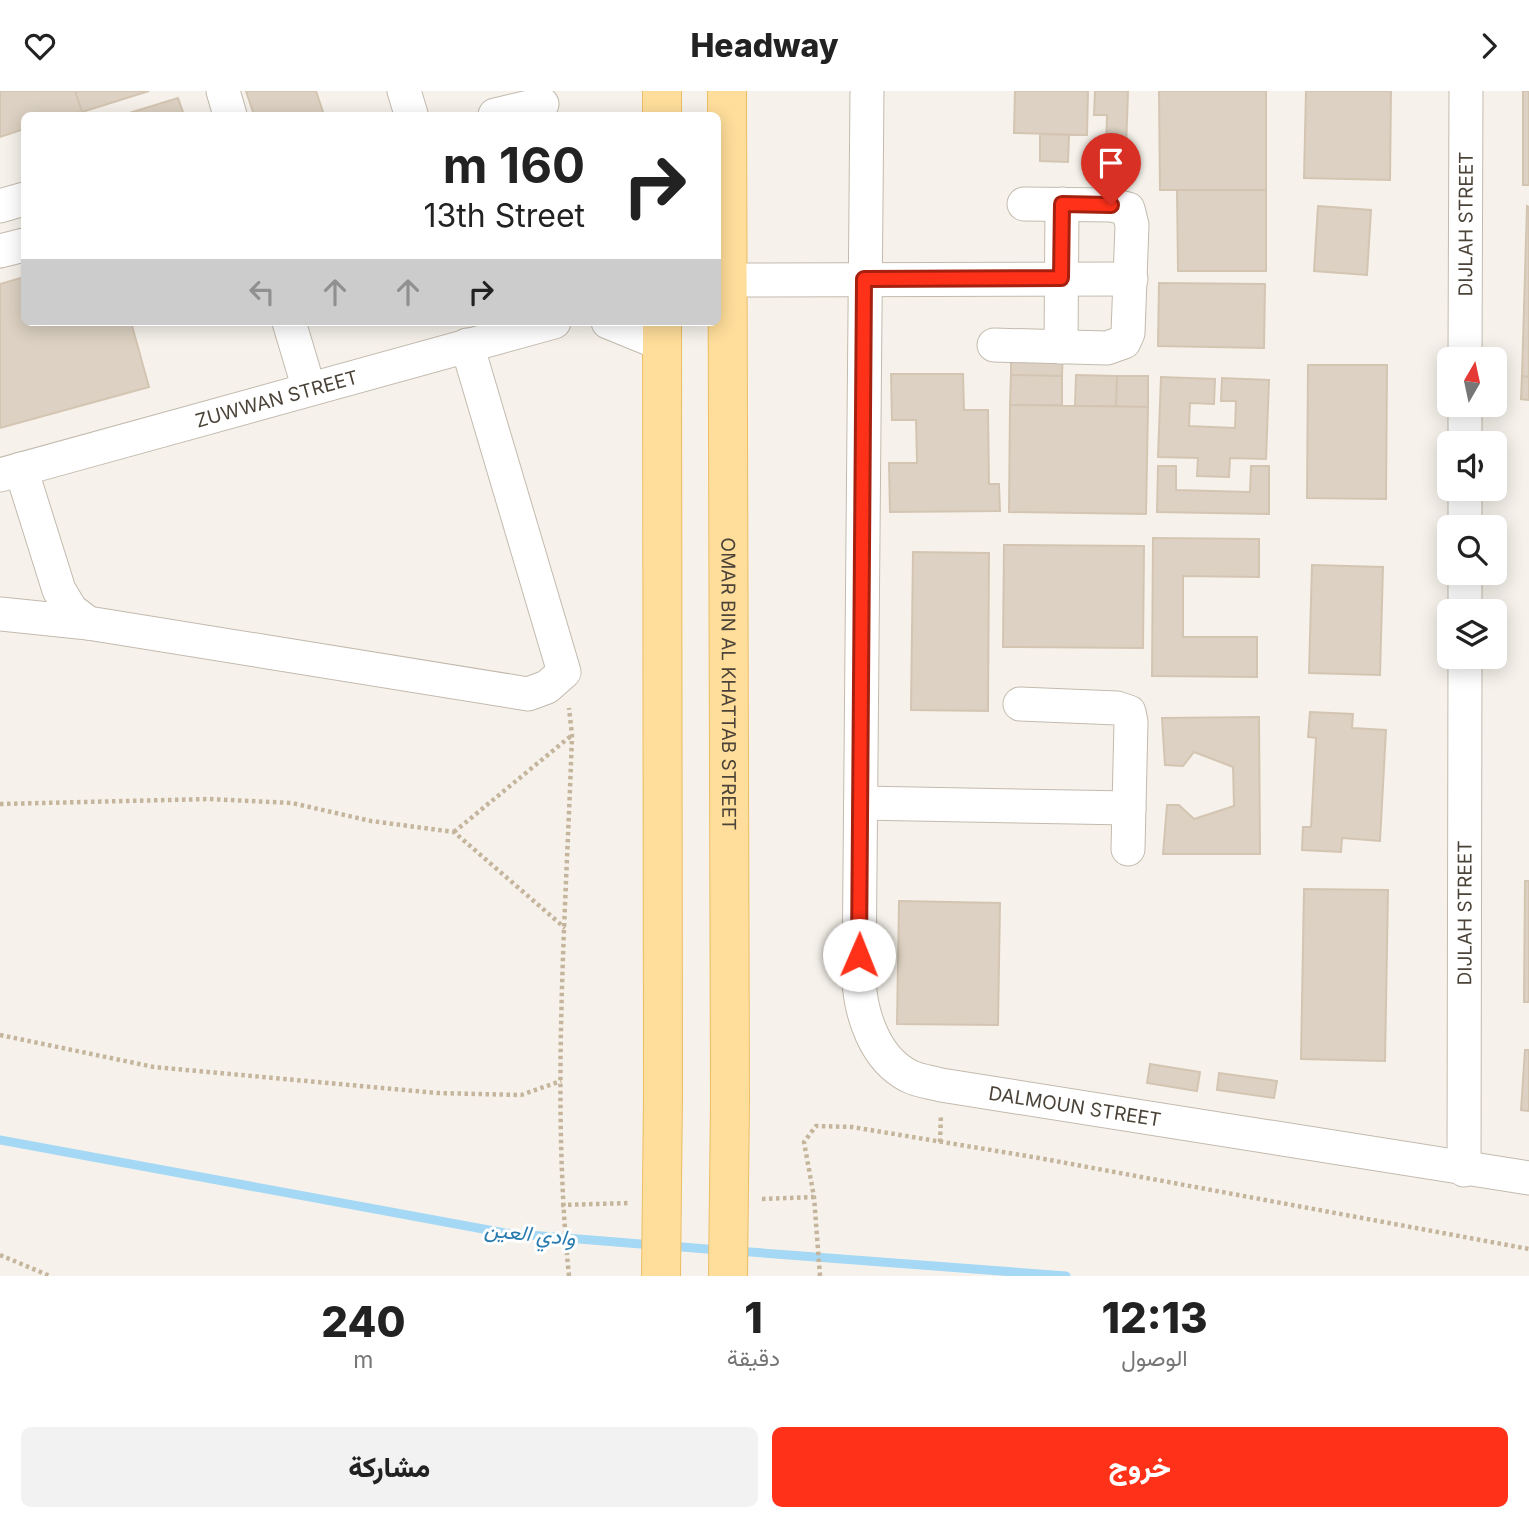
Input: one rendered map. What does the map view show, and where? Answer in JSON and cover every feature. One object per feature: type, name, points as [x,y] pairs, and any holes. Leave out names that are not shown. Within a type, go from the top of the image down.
[{"type":"main road","points":[[662,91],[662,112]]},
{"type":"main road","name":"OMAR BIN AL KHATTAB STREET","points":[[727,91],[730,1101],[728,1276]]},
{"type":"main road","points":[[662,333],[662,1276]]},
{"type":"street","points":[[223,91],[229,112]]},
{"type":"street","name":"DALMOUN STREET","points":[[867,91],[861,1008],[888,1060],[909,1076],[941,1085],[1464,1170],[1529,1178]]},
{"type":"street","name":"DIJLAH STREET","points":[[1465,347],[1466,91]]},
{"type":"street","points":[[508,112],[542,104]]},
{"type":"street","points":[[0,206],[21,200]]},
{"type":"street","points":[[994,345],[1107,348],[1124,342],[1130,323],[1132,225],[1128,209],[1111,205],[1024,204]]},
{"type":"street","points":[[1061,347],[1062,204]]},
{"type":"street","points":[[0,251],[21,246]]},
{"type":"street","points":[[726,280],[1132,279]]},
{"type":"street","points":[[290,326],[309,389]]},
{"type":"street","name":"ZUWWAN STREET","points":[[11,472],[539,326]]},
{"type":"street","points":[[628,326],[662,333]]},
{"type":"street","points":[[0,614],[88,622],[528,694],[547,687],[564,672],[467,345]]},
{"type":"street","points":[[11,472],[59,590],[71,610],[88,622]]},
{"type":"street","name":"DIJLAH STREET","points":[[1464,1170],[1465,669]]},
{"type":"street","points":[[1020,704],[1117,708],[1129,712],[1128,849]]},
{"type":"street","points":[[861,803],[1129,808]]},
{"type":"path","points":[[564,672],[572,735],[561,1081],[561,1205],[569,1276]]},
{"type":"path","points":[[454,832],[572,735]]},
{"type":"path","points":[[0,804],[209,799],[292,803],[371,821],[454,832],[566,928]]},
{"type":"path","points":[[0,1035],[154,1067],[437,1093],[522,1095],[561,1081]]},
{"type":"path","points":[[820,1276],[814,1197],[804,1142],[816,1126],[852,1127],[1039,1158],[1529,1249]]},
{"type":"path","points":[[0,1255],[50,1276]]},
{"type":"building","points":[[0,91],[75,91],[82,112],[21,112],[21,130],[0,137]]},
{"type":"building","points":[[75,91],[149,91],[82,112]]},
{"type":"building","points":[[246,91],[316,91],[323,112],[253,112]]},
{"type":"building","points":[[1015,91],[1088,91],[1087,135],[1014,133]]},
{"type":"building","points":[[1095,91],[1128,91],[1126,149],[1106,149],[1107,115],[1094,115]]},
{"type":"building","points":[[1159,91],[1266,91],[1266,190],[1160,190]]},
{"type":"building","points":[[1306,91],[1391,91],[1390,180],[1304,178]]},
{"type":"building","points":[[1523,91],[1529,91],[1529,185],[1523,185]]},
{"type":"building","points":[[178,98],[183,112],[133,112]]},
{"type":"building","points":[[1040,134],[1069,135],[1068,162],[1040,161]]},
{"type":"building","points":[[1177,190],[1266,190],[1266,271],[1178,271]]},
{"type":"building","points":[[1318,206],[1371,210],[1367,275],[1314,271]]},
{"type":"building","points":[[1527,206],[1529,207],[1529,377],[1522,376]]},
{"type":"building","points":[[21,278],[21,326],[132,326],[149,387],[0,428],[0,284]]},
{"type":"building","points":[[1159,283],[1265,284],[1264,348],[1158,346]]},
{"type":"building","points":[[1011,347],[1063,348],[1062,376],[1011,375]]},
{"type":"building","points":[[1308,365],[1387,365],[1386,499],[1307,498]]},
{"type":"building","points":[[891,374],[963,374],[964,410],[988,410],[989,484],[999,484],[1000,511],[890,512],[889,463],[917,463],[916,420],[892,420]]},
{"type":"building","points":[[1011,375],[1062,376],[1062,405],[1010,405]]},
{"type":"building","points":[[1076,375],[1117,376],[1116,406],[1075,406]]},
{"type":"building","points":[[1117,376],[1148,376],[1148,407],[1116,406]]},
{"type":"building","points":[[1522,376],[1529,377],[1529,400],[1521,399]]},
{"type":"building","points":[[1161,377],[1215,379],[1214,404],[1190,403],[1189,426],[1235,428],[1236,401],[1221,401],[1222,378],[1269,380],[1266,459],[1230,458],[1229,477],[1197,476],[1198,458],[1158,457]]},
{"type":"building","points":[[1010,405],[1148,407],[1146,514],[1009,512]]},
{"type":"building","points":[[1158,466],[1176,466],[1176,490],[1250,492],[1251,466],[1269,466],[1269,514],[1157,512]]},
{"type":"building","points":[[1153,538],[1259,539],[1259,577],[1183,576],[1183,637],[1257,637],[1257,677],[1152,676]]},
{"type":"building","points":[[1004,545],[1144,546],[1143,648],[1003,647]]},
{"type":"building","points":[[913,552],[989,553],[988,711],[911,710]]},
{"type":"building","points":[[1312,565],[1383,567],[1380,675],[1309,673]]},
{"type":"building","points":[[1310,712],[1353,714],[1352,728],[1386,730],[1380,841],[1342,838],[1341,852],[1302,850],[1303,827],[1311,827],[1316,738],[1308,737]]},
{"type":"building","points":[[1259,717],[1260,854],[1163,854],[1167,805],[1179,805],[1194,819],[1234,806],[1233,767],[1194,752],[1183,766],[1165,765],[1162,718]]},
{"type":"building","points":[[1525,881],[1529,881],[1529,1002],[1524,1002]]},
{"type":"building","points":[[1304,889],[1388,890],[1385,1061],[1301,1059]]},
{"type":"building","points":[[899,901],[1000,903],[998,1025],[897,1024]]},
{"type":"building","points":[[1525,1050],[1529,1050],[1529,1111],[1521,1110]]},
{"type":"building","points":[[1150,1064],[1200,1072],[1197,1091],[1147,1083]]},
{"type":"building","points":[[1219,1073],[1277,1081],[1274,1098],[1217,1090]]},
{"type":"waterway","name":"وادي العين","points":[[0,1140],[505,1233],[653,1245]]},
{"type":"waterway","name":"وادي العين","points":[[670,1246],[719,1250]]},
{"type":"waterway","name":"وادي العين","points":[[737,1251],[1066,1276]]},
{"type":"route","points":[[859,955],[864,279],[1061,278],[1062,204],[1111,205]]}]
